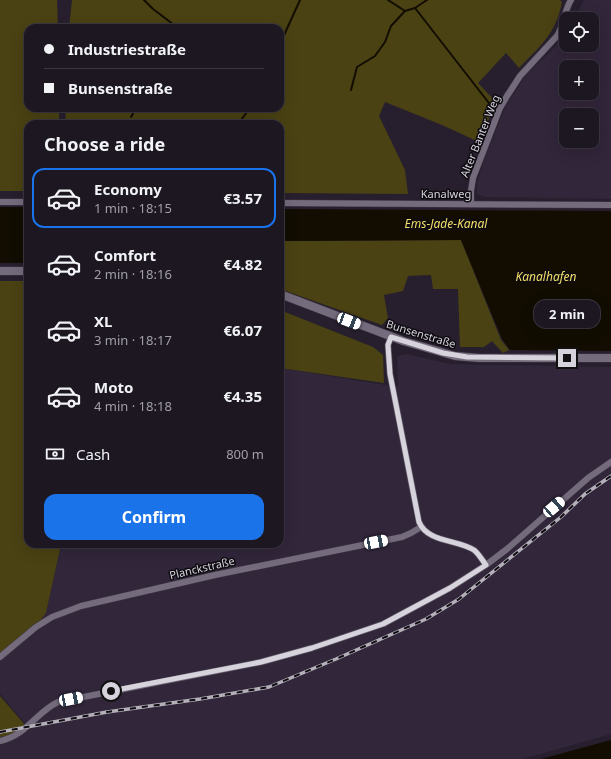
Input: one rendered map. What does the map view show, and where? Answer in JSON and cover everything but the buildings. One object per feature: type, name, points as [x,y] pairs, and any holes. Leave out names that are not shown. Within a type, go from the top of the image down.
[{"type":"street","name":"Alter Banter Weg","points":[[471,204],[473,178],[500,108],[514,84],[557,36],[561,29],[567,6],[571,0]]},
{"type":"street","points":[[0,202],[24,202]]},
{"type":"street","name":"Kanalweg","points":[[284,203],[611,205]]},
{"type":"street","points":[[0,271],[24,271]]},
{"type":"street","name":"Bunsenstraße","points":[[284,296],[391,337],[438,352],[467,357],[611,358]]},
{"type":"street","points":[[391,337],[388,345],[390,374],[421,527],[432,535],[474,550],[486,565]]},
{"type":"street","points":[[0,742],[16,736],[49,707],[58,702],[261,662],[312,648],[383,624],[450,588],[486,565],[507,549],[588,478],[611,462]]},
{"type":"street","name":"Planckstraße","points":[[0,657],[36,627],[52,617],[81,606],[215,575],[402,536],[421,527]]},
{"type":"shaded area","points":[[0,0],[57,0],[58,24],[24,24],[24,112],[59,112],[59,120],[24,120],[24,191],[0,191]]},
{"type":"shaded area","points":[[72,0],[560,0],[562,2],[556,23],[546,39],[519,68],[506,53],[478,83],[496,102],[479,142],[385,102],[379,116],[405,170],[408,194],[284,193],[284,120],[66,120],[65,112],[284,112],[284,24],[69,24]]},
{"type":"shaded area","points":[[584,0],[611,0],[611,199],[485,197],[477,194],[477,183],[485,157],[506,105],[528,72],[550,52],[559,41],[559,52],[599,52],[599,12],[578,12]]},
{"type":"shaded area","points":[[461,240],[501,340],[509,350],[503,353],[492,341],[484,347],[460,347],[458,289],[433,289],[431,275],[408,276],[403,291],[384,295],[388,318],[382,325],[284,290],[284,241]]},
{"type":"shaded area","points":[[0,281],[24,281],[24,548],[64,548],[60,549],[46,613],[34,629],[0,656]]},
{"type":"shaded area","points":[[284,312],[373,347],[383,355],[384,383],[284,369]]},
{"type":"shaded area","points":[[407,354],[450,364],[611,367],[611,734],[523,759],[0,759],[0,735],[30,729],[0,694],[0,656],[46,613],[60,549],[284,548],[284,369],[398,387],[397,356]]},
{"type":"shaded area","points":[[0,696],[26,726],[11,735],[0,737]]},
{"type":"water","points":[[0,207],[24,207],[24,263],[0,263]]},
{"type":"water","name":"Kanalhafen","points":[[284,209],[611,211],[611,351],[510,350],[502,339],[461,240],[284,241]]},
{"type":"water","points":[[611,740],[611,759],[541,759]]},
{"type":"waterway","points":[[144,0],[173,24]]},
{"type":"waterway","points":[[284,35],[300,0]]},
{"type":"waterway","points":[[388,0],[405,11],[415,8],[427,0]]},
{"type":"waterway","points":[[415,8],[492,107]]},
{"type":"waterway","points":[[351,90],[357,67],[375,56],[385,42],[391,26],[405,11]]},
{"type":"waterway","points":[[131,117],[134,112]]},
{"type":"waterway","points":[[241,120],[247,112]]},
{"type":"railway","points":[[0,732],[107,712],[200,699],[269,687],[336,659],[426,619],[459,599],[561,517],[585,494],[611,476]]},
{"type":"route","points":[[111,691],[261,662],[312,648],[383,624],[416,608],[486,565],[474,550],[432,535],[421,527],[390,374],[388,345],[391,337],[455,356],[567,358]]},
{"type":"water label","name":"Ems-Jade-Kanal","points":[[446,224]]}]
